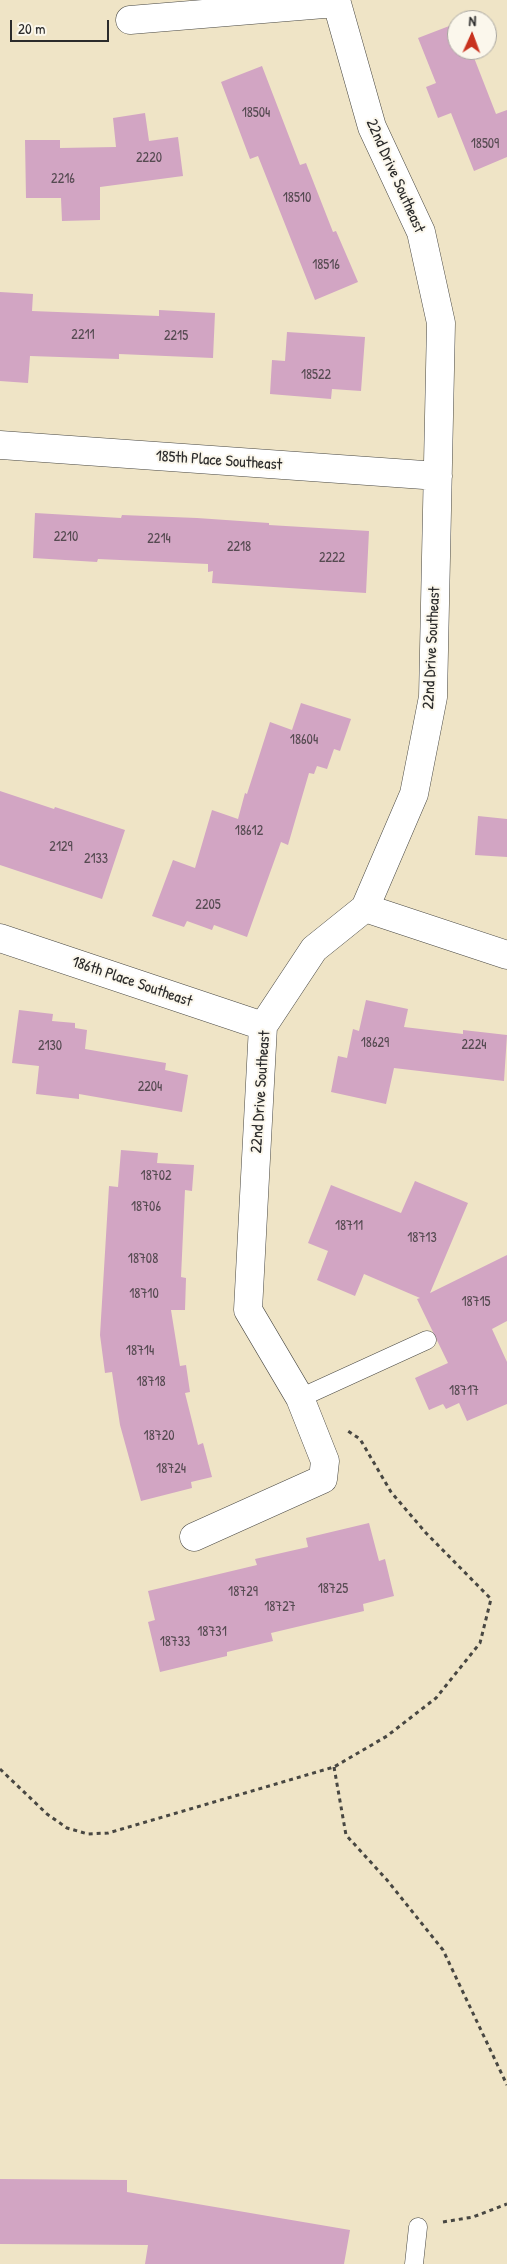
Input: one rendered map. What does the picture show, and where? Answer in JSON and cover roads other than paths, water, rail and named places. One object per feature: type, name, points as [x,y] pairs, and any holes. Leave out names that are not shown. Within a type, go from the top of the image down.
[{"type":"street","points":[[130,20],[336,1]]},
{"type":"street","name":"22nd Drive Southeast","points":[[194,1537],[323,1479],[325,1461],[300,1398],[248,1310],[263,1026],[314,949],[365,908],[414,794],[433,697],[440,323],[421,232],[372,127],[336,1]]},
{"type":"street","name":"185th Place Southeast","points":[[0,445],[438,476]]},
{"type":"street","points":[[365,908],[507,955]]},
{"type":"street","name":"186th Place Southeast","points":[[0,938],[263,1026]]},
{"type":"lane","points":[[300,1398],[427,1340]]},
{"type":"lane","points":[[414,2264],[418,2227]]}]
